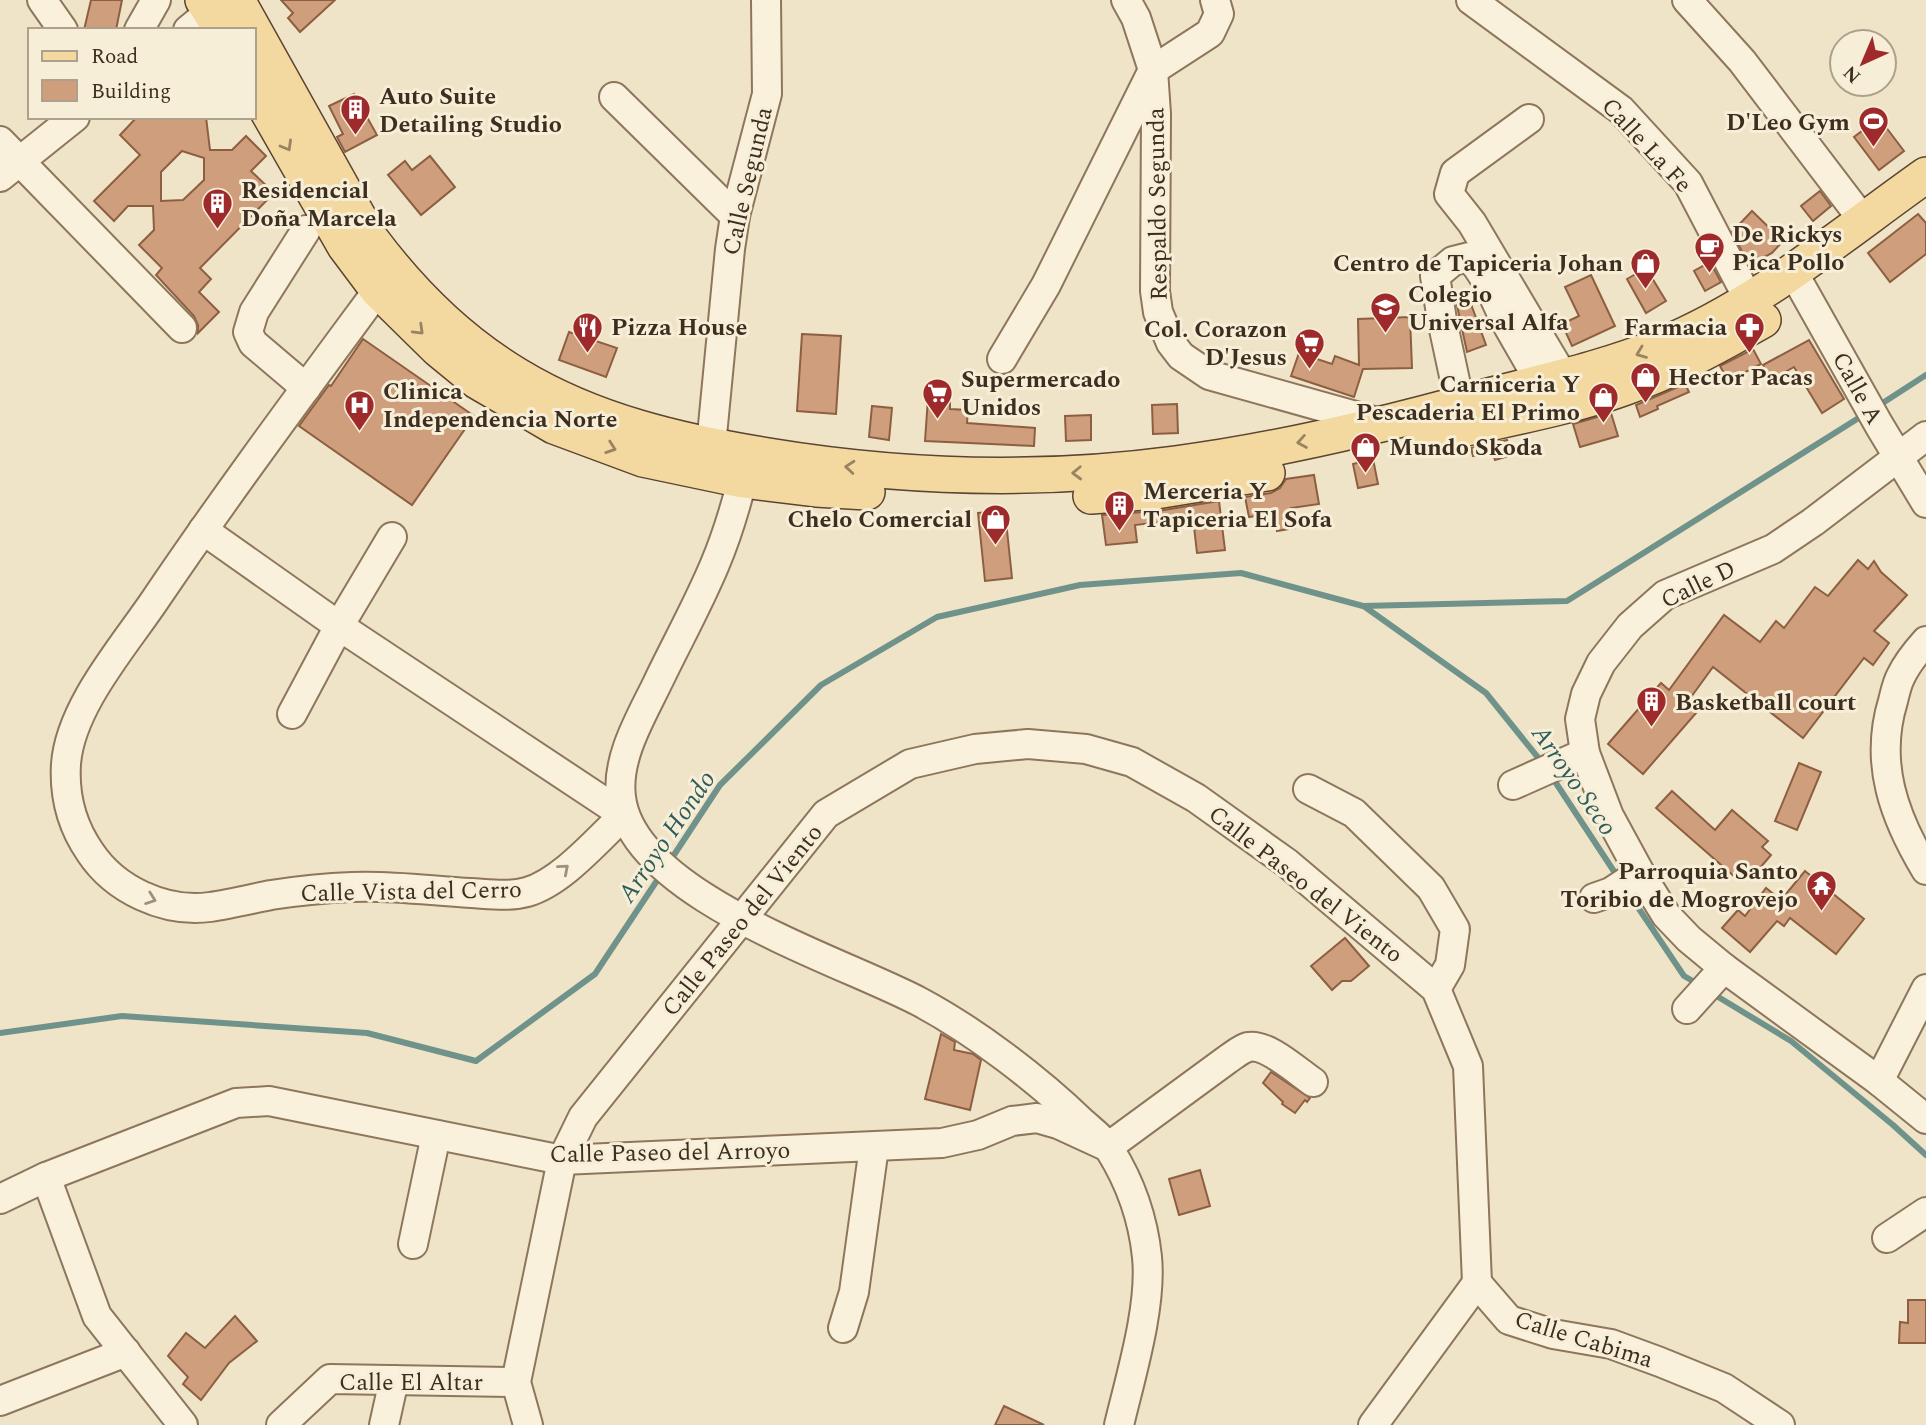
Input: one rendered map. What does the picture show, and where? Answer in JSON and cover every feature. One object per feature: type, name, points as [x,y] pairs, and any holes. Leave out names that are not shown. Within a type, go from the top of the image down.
[{"type":"main road","points":[[256,76],[363,226],[387,281],[438,349],[477,381],[554,426],[643,459],[746,466],[820,465],[944,474],[1080,473],[1177,464],[1313,440],[1460,404],[1551,390],[1620,389],[1662,373],[1718,346],[1764,319],[1798,281],[1863,220],[1926,175]]},
{"type":"main road","points":[[256,90],[345,246],[451,329],[519,377],[554,396],[649,432],[711,446],[746,466],[816,489],[1030,498],[1156,491],[1218,482],[1370,452],[1551,390],[1664,344],[1749,300],[1798,281],[1926,203]]},
{"type":"street","points":[[43,0],[62,28]]},
{"type":"street","points":[[140,28],[156,0]]},
{"type":"street","name":"Calle Segunda","points":[[711,446],[735,216],[767,94],[766,0]]},
{"type":"street","name":"Respaldo Segunda","points":[[1126,0],[1136,18],[1153,70],[1156,114],[1155,292],[1158,312],[1171,343],[1181,356],[1209,375],[1387,424]]},
{"type":"street","points":[[1002,359],[1046,285],[1153,70],[1210,33],[1219,15],[1215,0]]},
{"type":"street","name":"Calle La Fe","points":[[1471,0],[1621,110],[1688,183],[1749,300]]},
{"type":"street","points":[[1688,0],[1742,61],[1863,220]]},
{"type":"street","points":[[614,97],[735,216]]},
{"type":"street","points":[[72,119],[6,160],[182,328]]},
{"type":"street","points":[[1529,119],[1455,173],[1449,194],[1472,223],[1551,390]]},
{"type":"street","points":[[306,230],[254,312],[248,332],[253,343],[306,388]]},
{"type":"street","points":[[1460,404],[1441,320],[1435,276],[1453,261],[1469,257],[1481,269],[1506,321],[1551,390]]},
{"type":"street","name":"Calle Vista del Cerro","points":[[387,281],[203,530],[94,689],[71,739],[66,775],[70,812],[81,839],[95,860],[113,878],[137,894],[157,902],[182,907],[208,908],[283,893],[354,887],[501,895],[526,892],[548,883],[631,827]]},
{"type":"street","name":"Calle A","points":[[1798,281],[1926,503]]},
{"type":"street","name":"Calle D","points":[[1926,436],[1773,549],[1665,595],[1630,626],[1601,663],[1586,694],[1580,719],[1585,752],[1609,816],[1619,885],[1666,915],[1689,939],[1705,989],[1879,1081],[1926,1119]]},
{"type":"street","points":[[631,827],[620,785],[623,765],[636,728],[715,564],[746,466]]},
{"type":"street","points":[[203,530],[631,827],[656,860],[699,892],[743,920],[813,955],[879,982],[923,1004],[1007,1059],[1061,1101],[1108,1147],[1137,1203],[1147,1255],[1148,1289],[1119,1425]]},
{"type":"street","points":[[292,714],[339,626],[392,537]]},
{"type":"street","points":[[1926,641],[1900,677],[1888,717],[1884,755],[1891,794],[1905,835],[1926,870]]},
{"type":"street","name":"Calle Paseo del Viento","points":[[516,1382],[562,1160],[583,1117],[826,814],[910,764],[975,749],[1027,744],[1086,749],[1132,762],[1196,798],[1287,863],[1436,989],[1468,1066],[1477,1283]]},
{"type":"street","points":[[1522,781],[1585,752]]},
{"type":"street","points":[[1308,789],[1354,813],[1432,888],[1455,929],[1450,965],[1436,989]]},
{"type":"street","points":[[1879,1081],[1926,989]]},
{"type":"street","points":[[1108,1147],[1248,1047],[1259,1047],[1271,1052],[1312,1082]]},
{"type":"street","name":"Calle Paseo del Arroyo","points":[[0,1199],[46,1177],[236,1103],[268,1101],[562,1160],[942,1143],[978,1135],[1012,1121],[1037,1118],[1058,1124],[1108,1147]]},
{"type":"street","points":[[413,1244],[436,1135]]},
{"type":"street","points":[[844,1328],[854,1292],[874,1146]]},
{"type":"street","points":[[46,1177],[97,1316],[183,1425]]},
{"type":"street","points":[[1887,1238],[1926,1212]]},
{"type":"street","points":[[1373,1425],[1477,1283]]},
{"type":"street","name":"Calle Cabima","points":[[1477,1283],[1509,1320],[1553,1334],[1611,1344],[1660,1362],[1724,1388],[1765,1421]]},
{"type":"street","points":[[0,1401],[125,1352]]},
{"type":"street","name":"Calle El Altar","points":[[282,1425],[330,1379],[516,1382]]},
{"type":"street","points":[[384,1425],[394,1380]]},
{"type":"street","points":[[516,1382],[528,1425]]},
{"type":"building","points":[[91,0],[122,0],[116,28],[84,28]]},
{"type":"building","points":[[281,0],[335,0],[300,32],[288,18],[293,13]]},
{"type":"building","points":[[354,94],[377,135],[345,152],[337,137],[343,134],[329,106]]},
{"type":"building","points":[[1879,118],[1904,151],[1879,170],[1854,137]]},
{"type":"building","points":[[135,119],[206,119],[210,150],[232,150],[246,136],[266,156],[251,171],[274,193],[200,268],[211,279],[199,292],[219,312],[198,333],[194,316],[156,275],[162,268],[139,245],[154,230],[153,206],[128,206],[114,221],[94,201],[140,155],[120,135]],"holes":[[[182,151],[204,158],[204,180],[183,200],[161,201],[161,172]]]},
{"type":"building","points":[[430,156],[455,187],[421,215],[388,175],[405,161],[412,170]]},
{"type":"building","points":[[1820,191],[1831,206],[1813,221],[1801,206]]},
{"type":"building","points":[[1752,211],[1783,241],[1772,253],[1749,265],[1732,232]]},
{"type":"building","points":[[1918,214],[1926,223],[1926,254],[1890,282],[1868,253]]},
{"type":"building","name":"De Rickys Pica Pollo","points":[[1710,262],[1721,282],[1705,291],[1694,271]]},
{"type":"building","name":"Centro de Tapiceria Johan","points":[[1646,268],[1666,301],[1646,313],[1627,279]]},
{"type":"building","points":[[1591,275],[1615,326],[1572,346],[1562,324],[1579,316],[1565,287]]},
{"type":"building","points":[[1468,296],[1486,345],[1467,352],[1456,301]]},
{"type":"building","points":[[1410,317],[1412,368],[1363,369],[1354,397],[1291,376],[1299,353],[1332,364],[1335,356],[1359,365],[1358,319]]},
{"type":"building","name":"Pizza House","points":[[569,332],[617,348],[606,377],[559,360]]},
{"type":"building","points":[[802,334],[841,336],[836,414],[797,411]]},
{"type":"building","name":"Clinica Independencia Norte","points":[[363,339],[474,416],[412,505],[299,426]]},
{"type":"building","points":[[1809,340],[1844,399],[1822,413],[1794,367],[1771,380],[1763,365]]},
{"type":"building","points":[[1753,349],[1761,364],[1728,381],[1720,366]]},
{"type":"building","points":[[1685,384],[1689,392],[1640,417],[1636,405]]},
{"type":"building","points":[[928,398],[950,399],[950,409],[968,410],[967,423],[1035,428],[1034,446],[925,441]]},
{"type":"building","points":[[1177,404],[1178,433],[1153,434],[1152,405]]},
{"type":"building","points":[[872,406],[892,408],[889,440],[869,437]]},
{"type":"building","points":[[1611,413],[1618,436],[1580,447],[1573,424]]},
{"type":"building","points":[[1091,415],[1091,440],[1066,441],[1065,416]]},
{"type":"building","points":[[1507,440],[1512,455],[1495,460],[1492,451],[1473,456],[1471,448]]},
{"type":"building","name":"Mundo Skoda","points":[[1373,459],[1378,484],[1358,488],[1353,464]]},
{"type":"building","points":[[1314,475],[1319,504],[1291,508],[1295,528],[1277,531],[1274,513],[1249,517],[1245,497],[1271,493],[1280,488],[1286,479]]},
{"type":"building","points":[[1219,501],[1225,550],[1197,553],[1193,518],[1135,525],[1137,542],[1106,545],[1102,515],[1158,511]]},
{"type":"building","name":"Chelo Comercial","points":[[1005,511],[1012,578],[985,581],[978,513]]},
{"type":"building","points":[[1858,560],[1868,569],[1874,561],[1881,572],[1907,595],[1874,631],[1889,643],[1873,665],[1864,658],[1803,738],[1713,667],[1686,704],[1696,713],[1643,774],[1608,744],[1661,683],[1669,690],[1724,615],[1760,642],[1776,621],[1784,628],[1815,587],[1828,596]]},
{"type":"building","points":[[1799,763],[1821,772],[1797,830],[1775,821]]},
{"type":"building","points":[[1672,791],[1715,830],[1732,810],[1768,841],[1762,847],[1771,855],[1753,876],[1743,868],[1735,877],[1656,808]]},
{"type":"building","points":[[1805,871],[1864,919],[1836,954],[1790,918],[1784,926],[1777,921],[1750,952],[1722,928],[1738,910],[1745,916],[1766,888],[1781,900]]},
{"type":"building","points":[[1345,938],[1369,966],[1351,981],[1342,981],[1332,990],[1311,966]]},
{"type":"building","points":[[941,1034],[955,1042],[954,1050],[973,1054],[981,1060],[970,1110],[925,1099]]},
{"type":"building","points":[[1271,1072],[1310,1098],[1307,1102],[1305,1100],[1295,1113],[1282,1104],[1263,1083]]},
{"type":"building","points":[[1200,1170],[1210,1206],[1179,1215],[1169,1179]]},
{"type":"building","points":[[1908,1300],[1926,1300],[1926,1343],[1899,1343],[1900,1322],[1908,1323]]},
{"type":"building","points":[[235,1316],[257,1341],[229,1363],[201,1400],[183,1384],[188,1377],[168,1356],[186,1333],[205,1348]]},
{"type":"building","points":[[1004,1406],[1044,1425],[995,1425]]},
{"type":"waterway","points":[[1878,406],[1926,375]]},
{"type":"waterway","name":"Arroyo Hondo","points":[[670,861],[720,785],[821,685],[937,617],[1080,585],[1241,573],[1363,606],[1567,601],[1865,414]]},
{"type":"waterway","name":"Arroyo Seco","points":[[1365,607],[1486,693],[1544,765]]},
{"type":"waterway","name":"Arroyo Seco","points":[[1552,777],[1619,879]]},
{"type":"waterway","name":"Arroyo Hondo","points":[[0,1033],[122,1016],[367,1033],[476,1061],[595,974],[662,873]]},
{"type":"waterway","name":"Arroyo Seco","points":[[1627,891],[1684,976],[1698,984]]},
{"type":"waterway","name":"Arroyo Seco","points":[[1710,992],[1791,1041],[1926,1155]]},
{"type":"place","name":"Auto Suite Detailing Studio","points":[[356,137]]},
{"type":"place","name":"D'Leo Gym","points":[[1873,149]]},
{"type":"place","name":"Residencial Doña Marcela","points":[[218,231]]},
{"type":"place","name":"De Rickys Pica Pollo","points":[[1709,275]]},
{"type":"place","name":"Centro de Tapiceria Johan","points":[[1646,290]]},
{"type":"place","name":"Colegio Universal Alfa","points":[[1385,335]]},
{"type":"place","name":"Pizza House","points":[[588,354]]},
{"type":"place","name":"Farmacia","points":[[1750,354]]},
{"type":"place","name":"Col. Corazon D'Jesus","points":[[1310,370]]},
{"type":"place","name":"Hector Pacas","points":[[1645,404]]},
{"type":"place","name":"Supermercado Unidos","points":[[938,420]]},
{"type":"place","name":"Carniceria Y Pescaderia El Primo","points":[[1603,425]]},
{"type":"place","name":"Clinica Independencia Norte","points":[[360,432]]},
{"type":"place","name":"Mundo Skoda","points":[[1366,474]]},
{"type":"place","name":"Merceria Y Tapiceria El Sofa","points":[[1120,532]]},
{"type":"place","name":"Chelo Comercial","points":[[995,546]]},
{"type":"place","name":"Basketball court","points":[[1652,729]]},
{"type":"place","name":"Parroquia Santo Toribio de Mogrovejo","points":[[1821,912]]}]
